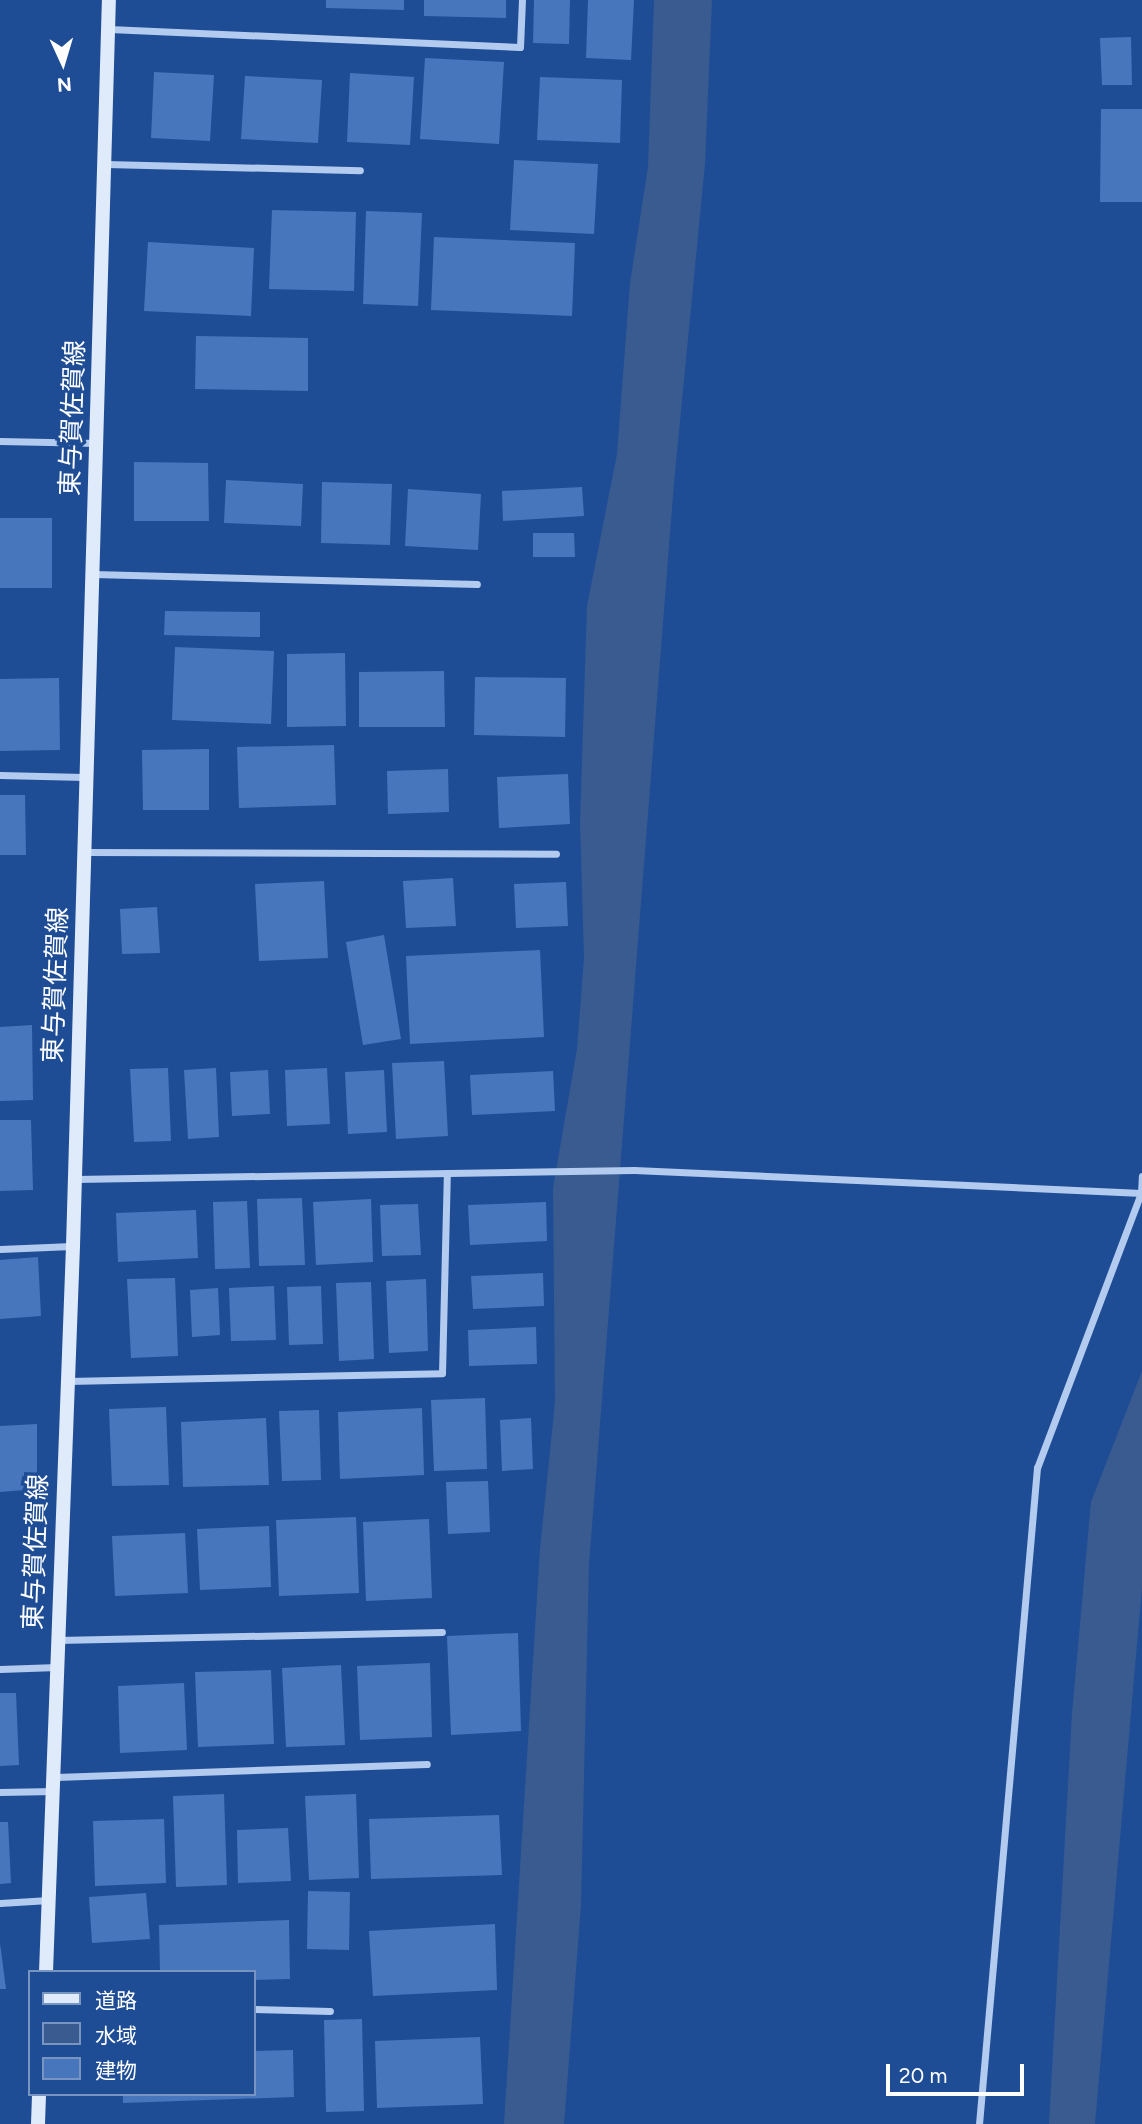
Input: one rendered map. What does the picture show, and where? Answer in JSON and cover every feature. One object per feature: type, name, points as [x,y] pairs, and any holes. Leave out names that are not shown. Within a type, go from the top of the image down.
[{"type":"main road","name":"東与賀佐賀線","points":[[46,1970],[73,1246],[110,0]]},
{"type":"main road","points":[[38,2124],[39,2096]]},
{"type":"street","points":[[109,29],[520,47],[522,0]]},
{"type":"street","points":[[106,164],[360,170]]},
{"type":"street","points":[[0,441],[97,443]]},
{"type":"street","points":[[92,574],[477,584]]},
{"type":"street","points":[[0,775],[85,777]]},
{"type":"street","points":[[84,852],[556,854]]},
{"type":"street","points":[[75,1179],[634,1170],[1142,1193]]},
{"type":"street","points":[[68,1381],[442,1373],[447,1173]]},
{"type":"street","points":[[979,2124],[1037,1468],[1142,1193],[1142,1176]]},
{"type":"street","points":[[0,1249],[73,1246]]},
{"type":"street","points":[[57,1640],[442,1632]]},
{"type":"street","points":[[0,1669],[57,1667]]},
{"type":"street","points":[[0,1792],[55,1784],[427,1764]]},
{"type":"street","points":[[0,1903],[50,1900]]},
{"type":"street","points":[[256,2010],[330,2011]]},
{"type":"water","points":[[654,0],[712,0],[705,164],[674,483],[589,1564],[581,1905],[564,2124],[504,2124],[540,1549],[555,1402],[553,1188],[577,1049],[584,958],[580,822],[587,606],[617,454],[630,283],[648,167]]},
{"type":"water","points":[[1142,1371],[1142,1587],[1095,2124],[1049,2124],[1072,1713],[1091,1502]]},
{"type":"building","points":[[326,0],[404,0],[404,10],[326,8]]},
{"type":"building","points":[[424,0],[506,0],[506,18],[424,16]]},
{"type":"building","points":[[534,0],[570,0],[569,44],[533,43]]},
{"type":"building","points":[[588,0],[634,0],[631,60],[586,58]]},
{"type":"building","points":[[1131,37],[1132,85],[1102,85],[1100,38]]},
{"type":"building","points":[[425,58],[504,62],[499,144],[420,139]]},
{"type":"building","points":[[154,72],[214,75],[210,141],[151,138]]},
{"type":"building","points":[[350,73],[414,77],[410,145],[347,142]]},
{"type":"building","points":[[245,76],[322,80],[318,143],[241,139]]},
{"type":"building","points":[[540,77],[622,80],[620,143],[537,140]]},
{"type":"building","points":[[1101,109],[1142,109],[1142,202],[1100,202]]},
{"type":"building","points":[[514,160],[598,164],[594,234],[510,230]]},
{"type":"building","points":[[272,210],[356,212],[354,291],[269,289]]},
{"type":"building","points":[[366,211],[422,213],[418,306],[363,304]]},
{"type":"building","points":[[434,237],[575,243],[572,316],[431,310]]},
{"type":"building","points":[[148,242],[254,248],[251,316],[144,311]]},
{"type":"building","points":[[196,336],[308,338],[308,391],[195,389]]},
{"type":"building","points":[[134,462],[208,463],[209,521],[134,521]]},
{"type":"building","points":[[226,480],[303,484],[301,526],[224,523]]},
{"type":"building","points":[[322,482],[392,484],[390,545],[321,543]]},
{"type":"building","points":[[582,487],[584,516],[503,521],[502,491]]},
{"type":"building","points":[[408,489],[481,494],[478,550],[405,546]]},
{"type":"building","points":[[0,518],[52,518],[52,588],[0,588]]},
{"type":"building","points":[[533,533],[574,533],[575,557],[533,557]]},
{"type":"building","points":[[165,611],[260,612],[260,637],[164,635]]},
{"type":"building","points":[[175,647],[274,651],[271,724],[172,720]]},
{"type":"building","points":[[345,653],[346,726],[287,727],[287,654]]},
{"type":"building","points":[[444,671],[445,727],[359,727],[359,672]]},
{"type":"building","points":[[475,677],[566,678],[565,737],[474,735]]},
{"type":"building","points":[[59,678],[60,750],[0,751],[0,679]]},
{"type":"building","points":[[334,745],[336,805],[239,808],[237,747]]},
{"type":"building","points":[[209,749],[209,810],[143,810],[142,750]]},
{"type":"building","points":[[448,769],[449,812],[388,814],[387,771]]},
{"type":"building","points":[[568,774],[570,824],[499,828],[497,777]]},
{"type":"building","points":[[0,795],[25,795],[26,855],[0,855]]},
{"type":"building","points":[[453,878],[456,926],[406,928],[403,881]]},
{"type":"building","points":[[324,881],[328,958],[259,961],[255,884]]},
{"type":"building","points":[[566,882],[568,926],[516,928],[514,884]]},
{"type":"building","points":[[157,907],[160,953],[122,954],[120,909]]},
{"type":"building","points":[[384,935],[401,1039],[363,1045],[346,942]]},
{"type":"building","points":[[540,950],[544,1037],[410,1044],[406,956]]},
{"type":"building","points":[[32,1025],[33,1100],[0,1101],[0,1027]]},
{"type":"building","points":[[444,1061],[448,1136],[396,1139],[392,1063]]},
{"type":"building","points":[[168,1068],[171,1141],[134,1142],[130,1069]]},
{"type":"building","points":[[216,1068],[219,1137],[188,1139],[184,1070]]},
{"type":"building","points":[[327,1068],[330,1124],[287,1126],[285,1070]]},
{"type":"building","points":[[268,1070],[270,1114],[232,1116],[230,1072]]},
{"type":"building","points":[[384,1070],[387,1132],[348,1134],[345,1072]]},
{"type":"building","points":[[553,1071],[555,1111],[472,1115],[470,1075]]},
{"type":"building","points":[[0,1120],[31,1120],[33,1190],[0,1191]]},
{"type":"building","points":[[302,1198],[305,1265],[259,1266],[257,1199]]},
{"type":"building","points":[[371,1199],[373,1262],[316,1265],[313,1202]]},
{"type":"building","points":[[247,1201],[250,1268],[215,1269],[213,1202]]},
{"type":"building","points":[[546,1202],[547,1241],[470,1245],[468,1205]]},
{"type":"building","points":[[418,1204],[421,1255],[382,1256],[380,1205]]},
{"type":"building","points":[[196,1210],[198,1258],[118,1262],[116,1213]]},
{"type":"building","points":[[38,1257],[41,1316],[0,1319],[0,1260]]},
{"type":"building","points":[[543,1273],[544,1306],[473,1309],[471,1276]]},
{"type":"building","points":[[175,1278],[178,1356],[131,1358],[127,1279]]},
{"type":"building","points":[[426,1279],[428,1351],[389,1353],[386,1281]]},
{"type":"building","points":[[371,1282],[374,1359],[339,1361],[336,1283]]},
{"type":"building","points":[[274,1286],[276,1340],[231,1341],[229,1288]]},
{"type":"building","points":[[321,1286],[323,1344],[289,1345],[287,1287]]},
{"type":"building","points":[[218,1288],[220,1335],[192,1337],[190,1290]]},
{"type":"building","points":[[536,1327],[537,1364],[469,1366],[468,1330]]},
{"type":"building","points":[[485,1398],[487,1469],[434,1471],[431,1400]]},
{"type":"building","points":[[166,1407],[169,1485],[112,1486],[109,1409]]},
{"type":"building","points":[[422,1408],[424,1475],[340,1479],[338,1412]]},
{"type":"building","points":[[319,1410],[321,1480],[282,1481],[279,1411]]},
{"type":"building","points":[[266,1418],[269,1485],[183,1487],[181,1422]]},
{"type":"building","points":[[531,1418],[533,1469],[502,1471],[500,1420]]},
{"type":"building","points":[[37,1424],[37,1489],[0,1492],[0,1426]]},
{"type":"building","points":[[488,1481],[490,1532],[448,1534],[446,1482]]},
{"type":"building","points":[[356,1517],[359,1593],[279,1596],[276,1520]]},
{"type":"building","points":[[429,1519],[432,1598],[366,1601],[363,1522]]},
{"type":"building","points":[[269,1526],[271,1587],[200,1590],[197,1529]]},
{"type":"building","points":[[185,1533],[188,1593],[115,1596],[112,1536]]},
{"type":"building","points":[[518,1633],[521,1731],[451,1735],[447,1636]]},
{"type":"building","points":[[430,1663],[432,1737],[360,1740],[357,1666]]},
{"type":"building","points":[[341,1665],[345,1745],[286,1747],[282,1668]]},
{"type":"building","points":[[271,1670],[274,1744],[198,1747],[195,1672]]},
{"type":"building","points":[[184,1683],[187,1750],[120,1753],[118,1686]]},
{"type":"building","points":[[0,1693],[16,1693],[19,1765],[0,1766]]},
{"type":"building","points":[[224,1794],[227,1885],[176,1887],[173,1796]]},
{"type":"building","points":[[356,1794],[359,1878],[309,1880],[305,1796]]},
{"type":"building","points":[[499,1815],[502,1875],[371,1879],[369,1819]]},
{"type":"building","points":[[164,1819],[166,1883],[95,1886],[93,1821]]},
{"type":"building","points":[[0,1822],[8,1822],[11,1883],[0,1884]]},
{"type":"building","points":[[288,1828],[291,1881],[238,1883],[237,1830]]},
{"type":"building","points":[[308,1891],[350,1892],[349,1950],[307,1949]]},
{"type":"building","points":[[146,1893],[150,1939],[92,1943],[89,1897]]},
{"type":"building","points":[[289,1920],[290,1979],[256,1980],[256,1970],[160,1970],[159,1925]]},
{"type":"building","points":[[495,1924],[497,1990],[373,1996],[369,1931]]},
{"type":"building","points":[[0,1943],[6,1989],[0,1989]]},
{"type":"building","points":[[362,2019],[364,2111],[326,2112],[324,2020]]},
{"type":"building","points":[[480,2037],[483,2104],[377,2108],[375,2041]]},
{"type":"building","points":[[293,2050],[294,2097],[123,2103],[123,2096],[256,2096],[256,2051]]}]
